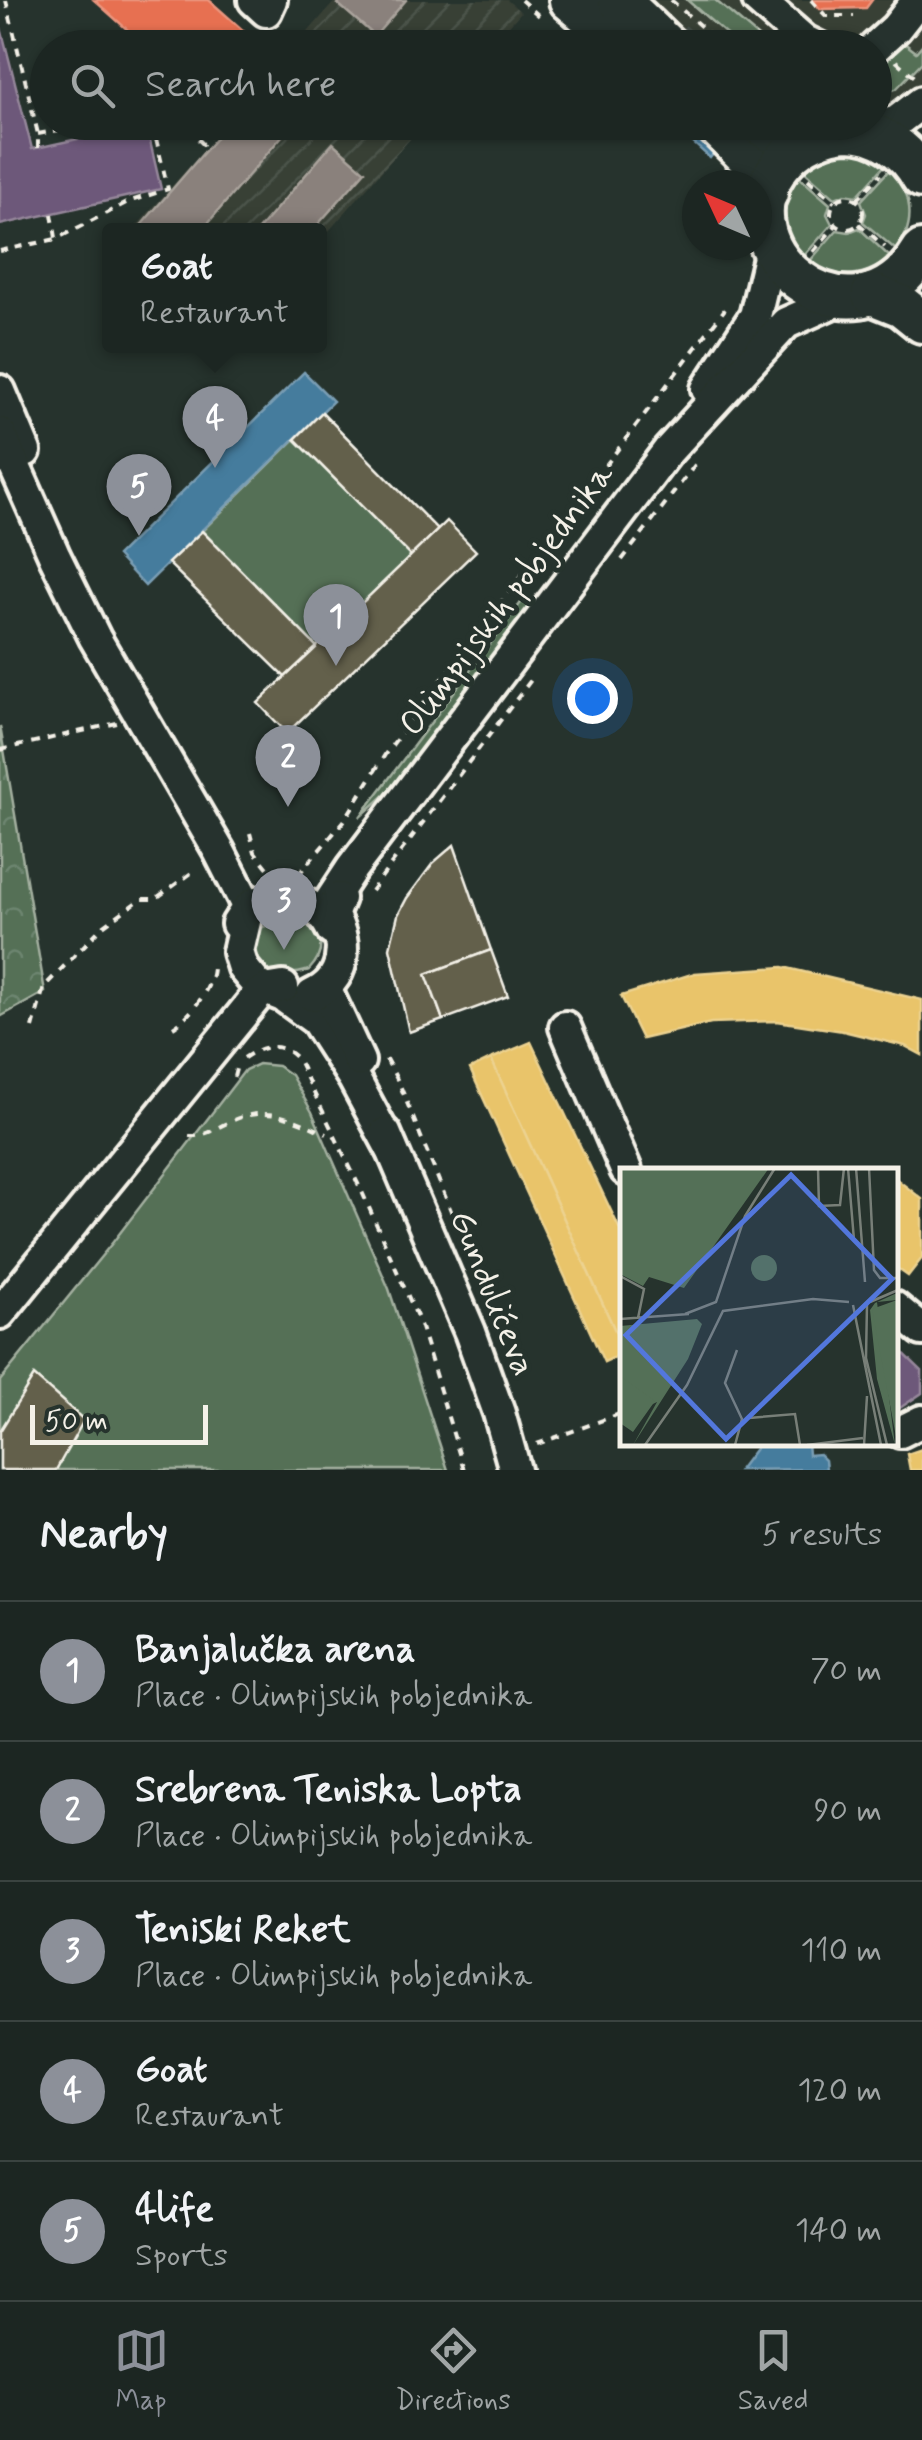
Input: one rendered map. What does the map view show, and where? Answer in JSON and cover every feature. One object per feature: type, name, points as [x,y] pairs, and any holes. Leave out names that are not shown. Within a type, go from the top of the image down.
[{"type":"main road","points":[[570,0],[606,30]]},
{"type":"main road","points":[[619,0],[666,30]]},
{"type":"main road","points":[[731,140],[747,156],[807,157],[881,140]]},
{"type":"main road","points":[[783,140],[807,157]]},
{"type":"main road","points":[[886,140],[901,150],[907,170]]},
{"type":"main road","points":[[807,157],[764,212],[787,256],[794,279],[811,290],[902,306],[922,322]]},
{"type":"main road","points":[[856,296],[891,286],[911,268],[910,254]]},
{"type":"street","points":[[254,0],[266,11],[271,0]]},
{"type":"street","points":[[758,0],[792,30]]},
{"type":"street","points":[[892,34],[918,0]]},
{"type":"street","points":[[892,124],[921,92]]},
{"type":"street","points":[[807,157],[850,140]]},
{"type":"street","name":"Olimpijskih pobjednika","points":[[286,904],[322,879],[405,796],[668,451],[755,316],[765,286],[787,256]]},
{"type":"street","name":"Olimpijskih pobjednika","points":[[668,451],[786,323],[856,296]]},
{"type":"street","points":[[0,390],[48,504],[123,658],[286,904]]},
{"type":"street","points":[[0,433],[95,638],[219,851],[286,904],[340,931],[343,950],[316,994],[261,988],[226,1009],[167,1106],[0,1313]]},
{"type":"street","points":[[261,988],[232,957],[235,927],[286,904]]},
{"type":"street","name":"Gundulićeva","points":[[328,979],[364,1060],[391,1148],[470,1332],[515,1470]]},
{"type":"street","name":"Gundulićeva","points":[[261,988],[308,1021],[391,1148]]},
{"type":"street","points":[[565,1026],[625,1168]]},
{"type":"street","points":[[897,1310],[922,1330]]},
{"type":"path","points":[[6,0],[30,100]]},
{"type":"path","points":[[671,0],[705,30]]},
{"type":"path","points":[[811,0],[826,16],[854,16]]},
{"type":"path","points":[[892,62],[921,92]]},
{"type":"path","points":[[38,140],[38,148]]},
{"type":"path","points":[[0,251],[56,239],[128,202],[168,189],[156,140]]},
{"type":"path","points":[[807,157],[834,202],[830,214],[836,225],[847,229],[858,224],[863,212],[857,200],[847,197],[834,202]]},
{"type":"path","points":[[857,200],[907,170]]},
{"type":"path","points":[[52,214],[56,239]]},
{"type":"path","points":[[858,224],[910,254]]},
{"type":"path","points":[[787,256],[836,225]]},
{"type":"path","points":[[250,832],[255,852],[286,904],[397,738],[704,338]]},
{"type":"path","points":[[618,565],[702,456]]},
{"type":"path","points":[[387,870],[534,676]]},
{"type":"path","points":[[0,750],[126,722]]},
{"type":"path","points":[[33,1028],[44,987],[102,926],[140,899],[155,899],[204,864]]},
{"type":"path","points":[[174,1027],[183,1021]]},
{"type":"path","points":[[234,1078],[236,1065],[262,1048],[286,1049],[298,1060],[419,1321],[464,1470]]},
{"type":"path","points":[[190,1136],[200,1136],[252,1113],[274,1112],[328,1134]]},
{"type":"path","points":[[537,1444],[620,1414]]},
{"type":"shaded area","points":[[336,0],[507,0],[521,12],[505,30],[310,30]]},
{"type":"shaded area","points":[[645,0],[922,0],[922,87],[906,102],[892,106],[892,30],[679,30]]},
{"type":"shaded area","points":[[213,140],[409,140],[327,233],[327,223],[139,223]]},
{"type":"green space","points":[[687,0],[715,0],[750,30],[721,30]]},
{"type":"green space","points":[[903,42],[916,52],[922,45],[922,62],[892,90],[892,50]]},
{"type":"green space","points":[[841,151],[872,155],[886,164],[857,196],[845,194],[835,198],[803,170],[811,161]]},
{"type":"green space","points":[[891,168],[904,187],[909,208],[907,230],[896,250],[863,222],[866,214],[861,201]]},
{"type":"green space","points":[[797,175],[830,204],[827,214],[832,224],[803,257],[790,237],[785,217]]},
{"type":"green space","points":[[859,228],[890,257],[871,270],[851,274],[830,272],[809,262],[837,230],[849,232]]},
{"type":"green space","points":[[295,439],[411,556],[317,647],[202,531]]},
{"type":"green space","points":[[526,596],[530,607],[395,786],[360,817]]},
{"type":"green space","points":[[0,726],[45,992],[0,1017]]},
{"type":"green space","points":[[310,919],[320,945],[318,957],[309,970],[281,974],[253,968],[254,947],[262,928],[298,925]]},
{"type":"green space","points":[[258,1064],[278,1066],[291,1075],[312,1112],[389,1289],[448,1470],[0,1470],[0,1381],[245,1070]]},
{"type":"building: Homes","points":[[783,967],[922,1000],[922,1055],[905,1046],[843,1031],[777,1021],[711,1023],[642,1039],[621,996],[695,973]]},
{"type":"building: Homes","points":[[531,1042],[620,1230],[620,1342],[491,1059]]},
{"type":"building: Homes","points":[[491,1059],[620,1342],[620,1355],[604,1362],[470,1069]]},
{"type":"building: Homes","points":[[897,1180],[922,1199],[922,1258],[908,1276],[897,1268]]},
{"type":"building: Homes","points":[[922,1449],[922,1470],[910,1470],[907,1454]]},
{"type":"building: Shops","points":[[94,0],[209,0],[243,30],[128,30]]},
{"type":"building: Shops","points":[[813,0],[872,0],[866,8],[820,9]]},
{"type":"building: Offices","points":[[0,24],[32,149],[73,140],[150,140],[161,189],[0,225]]},
{"type":"building: Offices","points":[[897,1347],[922,1371],[922,1393],[897,1410]]},
{"type":"building: Public","points":[[690,140],[711,140],[719,147],[710,158]]},
{"type":"building: Public","points":[[304,372],[333,401],[145,586],[117,556]]},
{"type":"building: Public","points":[[758,1445],[807,1445],[808,1455],[819,1454],[826,1469],[739,1470]]},
{"type":"building: Industry","points":[[341,0],[406,0],[380,30],[368,30],[338,4]]},
{"type":"building: Industry","points":[[214,140],[279,140],[208,223],[143,223]]},
{"type":"building: Industry","points":[[333,143],[365,171],[319,223],[264,223]]},
{"type":"building: Other","points":[[322,412],[438,530],[411,556],[295,439]]},
{"type":"building: Other","points":[[447,521],[476,551],[287,733],[258,703]]},
{"type":"building: Other","points":[[202,531],[317,647],[285,677],[168,563]]},
{"type":"building: Other","points":[[454,845],[491,950],[426,974],[443,1020],[409,1032],[390,948],[398,915],[407,898],[433,863]]},
{"type":"building: Other","points":[[491,950],[508,996],[443,1020],[426,974]]},
{"type":"building: Other","points":[[34,1376],[84,1420],[56,1470],[0,1470],[0,1431]]},
{"type":"place","name":"Goat","points":[[215,468]]},
{"type":"place","name":"4life","points":[[139,536]]},
{"type":"place","name":"Banjalučka arena","points":[[336,666]]},
{"type":"place","name":"Srebrena Teniska Lopta","points":[[288,807]]},
{"type":"place","name":"Teniski Reket","points":[[284,950]]}]
